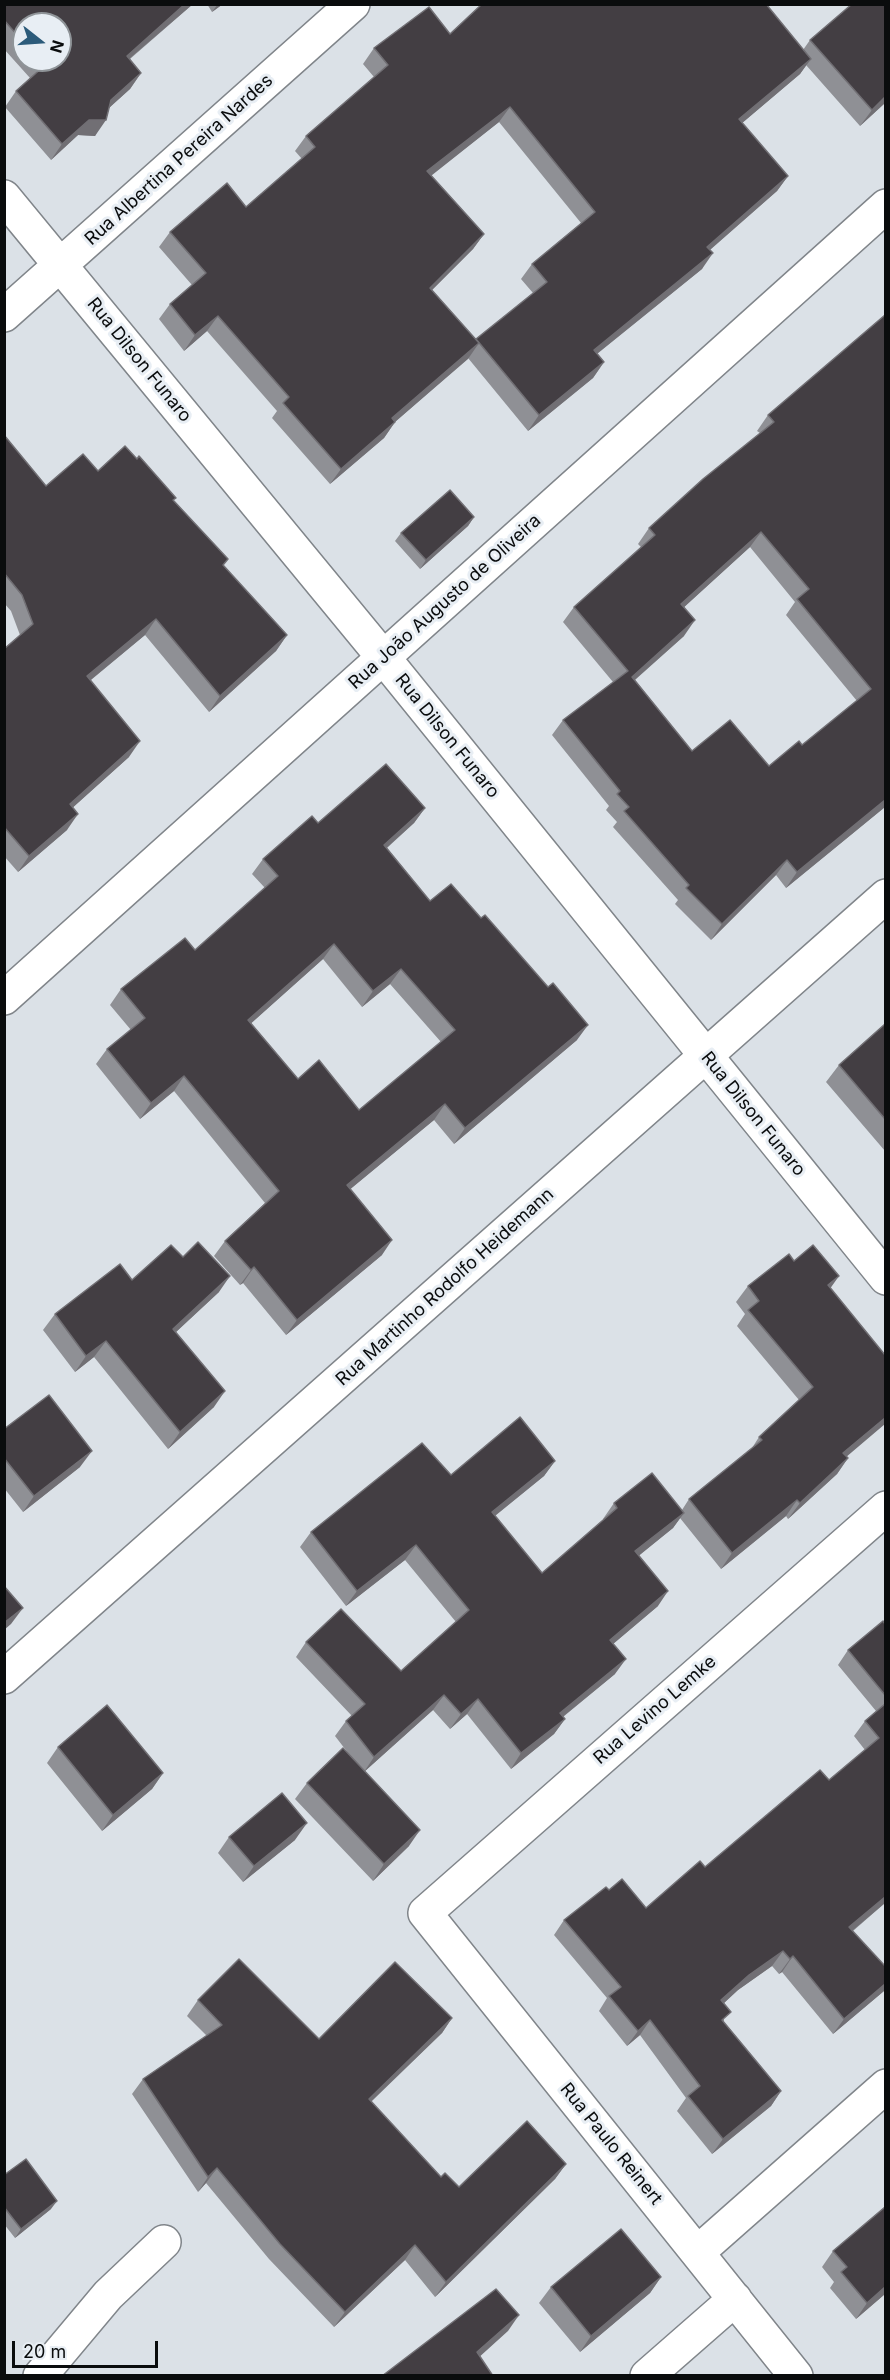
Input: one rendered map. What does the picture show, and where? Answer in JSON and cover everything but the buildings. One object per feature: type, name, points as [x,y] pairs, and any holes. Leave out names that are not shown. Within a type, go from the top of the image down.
[{"type":"street","name":"Rua Albertina Pereira Nardes","points":[[4,315],[353,4]]},
{"type":"street","name":"Rua Dilson Funaro","points":[[4,197],[383,657],[885,1278]]},
{"type":"street","name":"Rua João Augusto de Oliveira","points":[[4,998],[885,206]]},
{"type":"street","name":"Rua Martinho Rodolfo Heidemann","points":[[4,1677],[885,896]]},
{"type":"street","name":"Rua Levino Lemke","points":[[425,1913],[885,1508]]},
{"type":"street","name":"Rua Paulo Reinert","points":[[425,1913],[796,2376]]},
{"type":"street","points":[[698,2252],[885,2086]]},
{"type":"street","points":[[40,2376],[108,2295],[164,2242]]},
{"type":"street","points":[[647,2376],[735,2299]]}]
